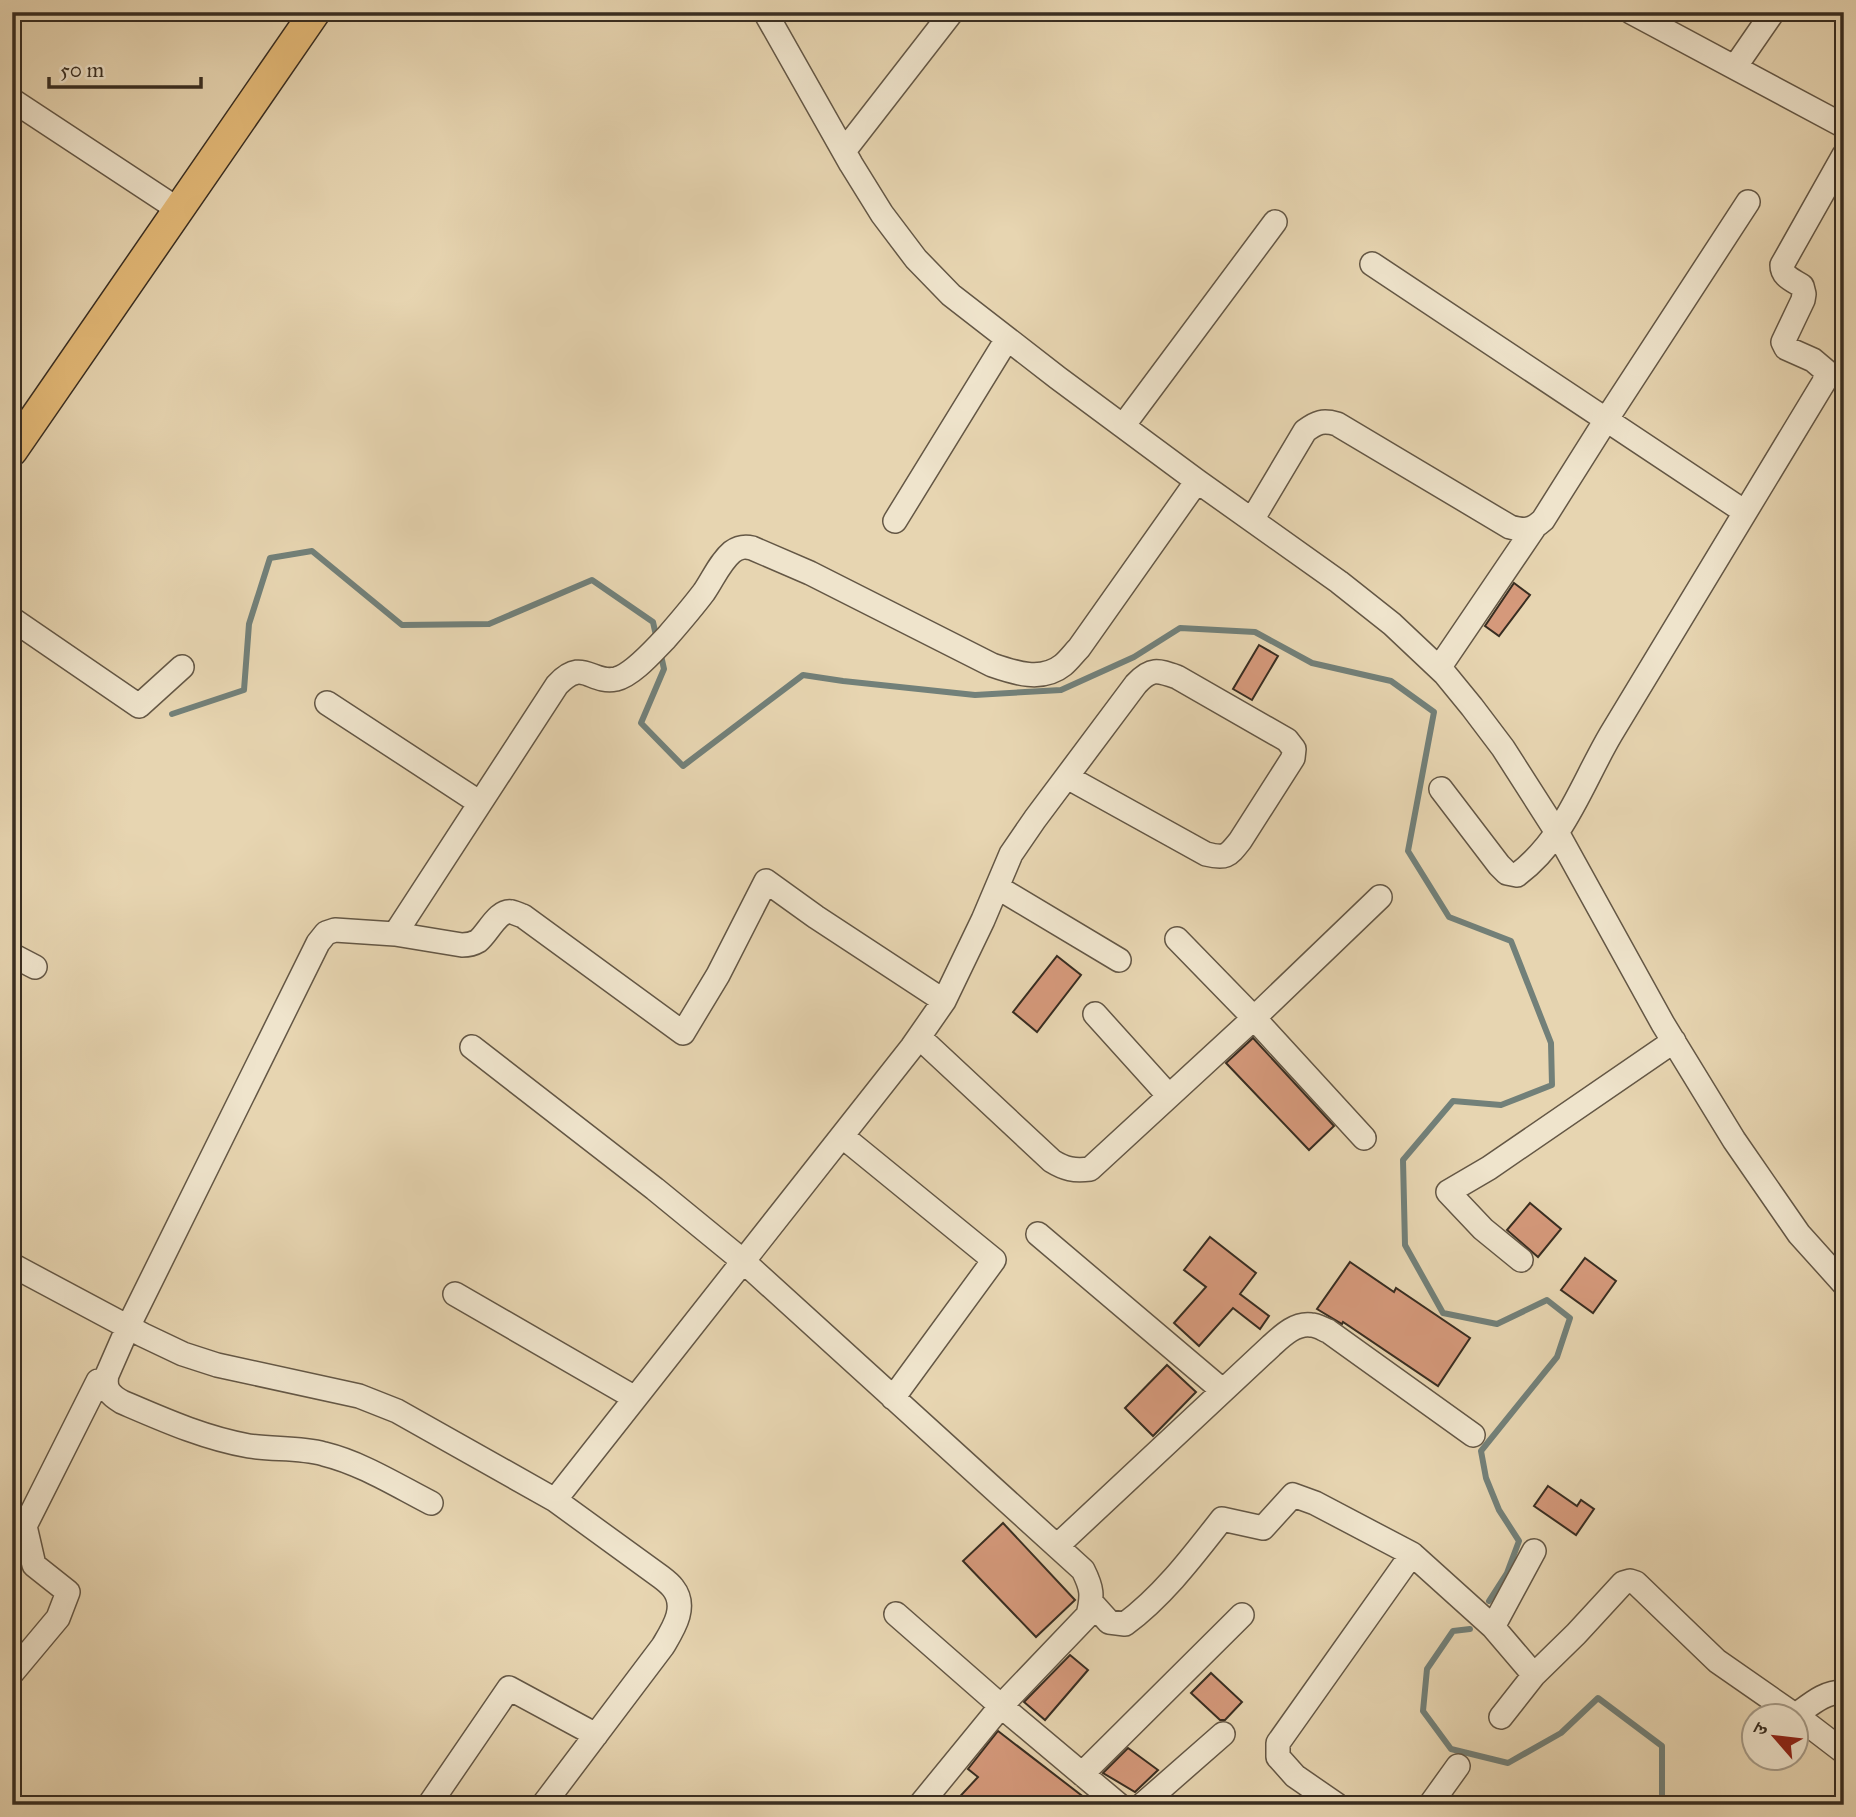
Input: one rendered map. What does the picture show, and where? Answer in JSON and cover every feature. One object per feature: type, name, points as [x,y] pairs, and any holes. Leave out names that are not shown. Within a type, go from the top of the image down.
[{"type":"main road","points":[[12,451],[315,12]]},
{"type":"street","points":[[765,12],[882,215],[916,260],[951,295],[1197,481],[1339,582],[1392,624],[1439,668],[1503,748],[1558,834],[1674,1041],[1734,1140],[1792,1223],[1844,1284]]},
{"type":"street","points":[[844,151],[952,12]]},
{"type":"street","points":[[1631,12],[1844,126]]},
{"type":"street","points":[[1735,67],[1773,12]]},
{"type":"street","points":[[12,100],[180,210]]},
{"type":"street","points":[[1441,789],[1507,873],[1517,875],[1532,864],[1558,834],[1608,740],[1824,382],[1826,371],[1813,360],[1786,348],[1783,342],[1804,294],[1802,286],[1786,277],[1782,265],[1844,155]]},
{"type":"street","points":[[1439,668],[1534,528],[1543,520],[1748,202]]},
{"type":"street","points":[[1123,426],[1275,222]]},
{"type":"street","points":[[1372,264],[1745,512]]},
{"type":"street","points":[[895,521],[1007,338]]},
{"type":"street","points":[[1252,520],[1305,431],[1324,421],[1337,424],[1510,527],[1522,530],[1534,528]]},
{"type":"street","points":[[395,934],[557,685],[570,673],[577,671],[603,679],[619,679],[629,674],[668,635],[705,591],[726,557],[734,550],[743,546],[752,548],[810,573],[992,665],[1032,675],[1047,673],[1062,666],[1079,648],[1197,481]]},
{"type":"street","points":[[12,619],[139,706],[182,667]]},
{"type":"street","points":[[555,1500],[919,1037],[944,1000],[1011,854],[1067,777],[1136,684],[1145,675],[1155,671],[1177,677],[1287,740],[1294,749],[1293,758],[1240,841],[1230,854],[1223,857],[1206,854],[1067,777]]},
{"type":"street","points":[[327,703],[480,803]]},
{"type":"street","points":[[431,1503],[349,1462],[323,1453],[251,1446],[217,1439],[188,1430],[122,1402],[107,1390],[107,1375],[128,1327],[318,943],[326,933],[335,929],[471,945],[478,941],[498,918],[506,912],[513,912],[523,916],[683,1033],[718,975],[766,881],[816,917],[944,1000]]},
{"type":"street","points":[[997,887],[1119,960]]},
{"type":"street","points":[[919,1037],[1052,1161],[1065,1169],[1090,1169],[1380,897]]},
{"type":"street","points":[[1177,939],[1364,1138]]},
{"type":"street","points":[[12,955],[35,967]]},
{"type":"street","points":[[1095,1014],[1168,1096]]},
{"type":"street","points":[[1521,1260],[1483,1229],[1448,1192],[1499,1161],[1674,1041]]},
{"type":"street","points":[[472,1047],[743,1261],[1083,1570],[1091,1587],[1088,1615],[1001,1706],[920,1805]]},
{"type":"street","points":[[842,1136],[994,1260],[893,1398]]},
{"type":"street","points":[[1038,1234],[1222,1390]]},
{"type":"street","points":[[12,1265],[183,1354],[217,1365],[359,1396],[397,1411],[555,1500],[661,1577],[674,1590],[679,1612],[663,1646],[543,1805]]},
{"type":"street","points":[[455,1294],[635,1398]]},
{"type":"street","points":[[1056,1546],[1222,1390],[1286,1333],[1299,1326],[1312,1325],[1328,1331],[1473,1435]]},
{"type":"street","points":[[12,1673],[58,1618],[68,1592],[34,1565],[25,1526],[98,1381]]},
{"type":"street","points":[[1091,1602],[1109,1622],[1125,1624],[1145,1609],[1222,1519],[1263,1528],[1293,1495],[1315,1503],[1412,1554],[1493,1627],[1534,1675]]},
{"type":"street","points":[[1493,1627],[1534,1551]]},
{"type":"street","points":[[1336,1805],[1295,1776],[1278,1757],[1278,1743],[1412,1554]]},
{"type":"street","points":[[1502,1717],[1534,1675],[1623,1583],[1630,1581],[1636,1583],[1717,1661],[1777,1702]]},
{"type":"street","points":[[896,1614],[1119,1805]]},
{"type":"street","points":[[1082,1774],[1242,1615]]},
{"type":"street","points":[[429,1805],[509,1688],[596,1735]]},
{"type":"street","points":[[1811,1704],[1835,1692],[1844,1692]]},
{"type":"street","points":[[1811,1727],[1844,1752]]},
{"type":"street","points":[[1142,1805],[1223,1734]]},
{"type":"street","points":[[1430,1805],[1458,1766]]},
{"type":"building","points":[[1514,583],[1530,595],[1499,636],[1485,626]]},
{"type":"building","points":[[1259,645],[1278,656],[1252,700],[1233,689]]},
{"type":"building","points":[[1057,956],[1081,975],[1037,1032],[1013,1012]]},
{"type":"building","points":[[1253,1038],[1334,1126],[1309,1150],[1226,1063]]},
{"type":"building","points":[[1530,1203],[1561,1229],[1538,1257],[1507,1230]]},
{"type":"building","points":[[1210,1237],[1256,1273],[1240,1294],[1269,1316],[1260,1329],[1233,1308],[1199,1346],[1174,1323],[1206,1287],[1184,1270]]},
{"type":"building","points":[[1585,1258],[1616,1281],[1593,1313],[1561,1290]]},
{"type":"building","points":[[1350,1262],[1394,1292],[1396,1288],[1470,1338],[1438,1386],[1343,1322],[1342,1324],[1317,1309]]},
{"type":"building","points":[[1167,1365],[1196,1392],[1153,1436],[1125,1408]]},
{"type":"building","points":[[1548,1486],[1577,1506],[1581,1500],[1594,1509],[1576,1535],[1534,1506]]},
{"type":"building","points":[[1003,1523],[1075,1600],[1036,1637],[963,1561]]},
{"type":"building","points":[[1070,1655],[1088,1670],[1045,1720],[1024,1702]]},
{"type":"building","points":[[1211,1673],[1242,1702],[1225,1720],[1220,1720],[1191,1693]]},
{"type":"building","points":[[998,1731],[1094,1805],[952,1805],[978,1777],[968,1769]]},
{"type":"building","points":[[1128,1748],[1158,1770],[1135,1792],[1103,1773]]},
{"type":"waterway","points":[[172,714],[244,690],[249,624],[270,558],[312,551],[402,625],[489,624],[592,580],[653,622],[657,640]]},
{"type":"waterway","points":[[660,651],[664,669],[641,723],[683,766],[803,675],[975,695],[1061,690],[1134,657],[1180,628],[1255,632],[1312,663],[1391,681],[1434,712],[1408,851],[1449,917],[1511,941],[1551,1043],[1552,1085],[1501,1105],[1453,1101],[1403,1160],[1405,1245],[1443,1313],[1497,1324],[1547,1300],[1570,1318],[1557,1357],[1481,1451],[1486,1478],[1499,1510],[1519,1541],[1507,1573],[1489,1601]]},
{"type":"waterway","points":[[1470,1629],[1453,1631],[1427,1669],[1423,1711],[1451,1749],[1508,1763],[1561,1733],[1598,1698],[1662,1746],[1662,1805]]}]
